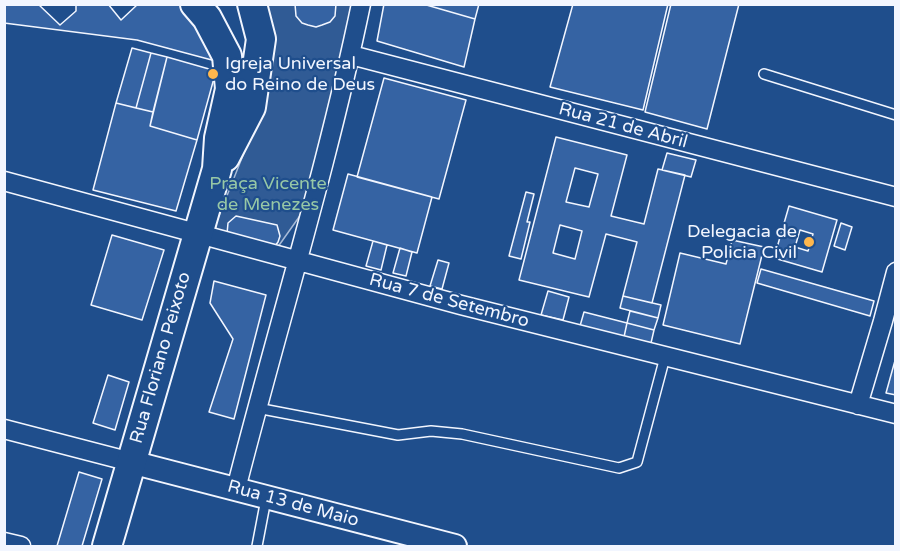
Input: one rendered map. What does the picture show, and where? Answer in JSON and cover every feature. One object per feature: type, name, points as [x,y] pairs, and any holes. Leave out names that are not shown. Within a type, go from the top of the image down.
[{"type":"highway","name":"Rua Floriano Peixoto","points":[[107,546],[217,169],[219,138],[231,89],[227,56],[207,18],[195,4]]},
{"type":"highway","name":"Rua Floriano Peixoto","points":[[217,169],[231,149],[251,107],[261,39],[252,4]]},
{"type":"street","points":[[236,489],[298,261],[351,55],[361,4]]},
{"type":"street","name":"Rua 21 de Abril","points":[[351,55],[896,197]]},
{"type":"street","name":"Rua 7 de Setembro","points":[[4,181],[665,357],[896,414]]},
{"type":"street","points":[[858,405],[896,272]]},
{"type":"street","points":[[4,429],[130,462]]},
{"type":"street","name":"Rua 13 de Maio","points":[[130,462],[455,546]]},
{"type":"street","points":[[4,542],[21,546]]},
{"type":"lane","points":[[764,74],[896,115]]},
{"type":"lane","points":[[257,408],[398,435],[431,431],[462,434],[619,468],[638,462],[665,357]]},
{"type":"lane","points":[[257,546],[266,499]]},
{"type":"green space","name":"Praça Vicente de Menezes","points":[[262,5],[354,5],[304,210],[275,251],[218,235],[215,226],[249,140]]},
{"type":"building","points":[[4,4],[186,4],[223,63],[137,40],[4,23]]},
{"type":"building","points":[[38,4],[76,4],[76,11],[60,25]]},
{"type":"building","points":[[108,4],[138,4],[121,20]]},
{"type":"building","points":[[295,4],[336,4],[335,16],[330,22],[316,27],[308,25],[302,23],[296,16]]},
{"type":"building","points":[[384,4],[423,4],[475,19],[464,67],[377,41]]},
{"type":"building","points":[[423,4],[479,4],[475,19]]},
{"type":"building","points":[[573,4],[668,4],[643,110],[550,87]]},
{"type":"building","points":[[671,4],[739,4],[707,129],[645,112]]},
{"type":"building","points":[[132,48],[151,53],[136,108],[116,103]]},
{"type":"building","points":[[151,53],[167,57],[153,112],[136,108]]},
{"type":"building","points":[[167,57],[216,71],[197,140],[150,126]]},
{"type":"building","points":[[384,78],[466,100],[439,199],[357,177]]},
{"type":"building","points":[[116,103],[153,112],[150,126],[197,140],[176,211],[93,190]]},
{"type":"building","points":[[556,137],[627,155],[611,216],[644,224],[658,169],[685,175],[652,303],[623,296],[637,242],[606,234],[589,297],[519,280]],"holes":[[[575,168],[598,174],[589,207],[566,202]],[[560,225],[582,231],[575,259],[553,253]]]},
{"type":"building","points":[[667,153],[696,160],[691,177],[662,170]]},
{"type":"building","points":[[348,174],[432,197],[417,253],[333,230]]},
{"type":"building","points":[[526,192],[534,194],[521,259],[509,256]]},
{"type":"building","points":[[789,206],[837,220],[822,272],[774,258]],"holes":[[[800,230],[813,234],[808,251],[795,247]]]},
{"type":"building","points":[[236,216],[277,225],[280,236],[278,242],[275,246],[227,234],[228,223]]},
{"type":"building","points":[[841,223],[852,227],[845,250],[834,246]]},
{"type":"building","points":[[112,235],[164,250],[142,320],[91,305]]},
{"type":"building","points":[[732,240],[764,247],[740,344],[663,325],[680,253],[726,264]]},
{"type":"building","points":[[373,241],[387,245],[381,270],[366,266]]},
{"type":"building","points":[[400,248],[412,252],[406,276],[393,273]]},
{"type":"building","points":[[438,260],[449,263],[442,289],[430,286]]},
{"type":"building","points":[[761,269],[874,301],[870,316],[757,283]]},
{"type":"building","points":[[214,281],[266,295],[234,419],[209,412],[233,339],[210,303]]},
{"type":"building","points":[[548,291],[569,297],[563,320],[541,315]]},
{"type":"building","points":[[623,296],[661,305],[658,318],[620,308]]},
{"type":"building","points":[[630,311],[658,318],[654,330],[627,323]]},
{"type":"building","points":[[584,312],[627,323],[624,337],[580,326]]},
{"type":"building","points":[[627,323],[654,330],[651,343],[624,337]]},
{"type":"building","points":[[896,357],[896,395],[886,393]]},
{"type":"building","points":[[108,375],[129,382],[115,430],[93,423]]},
{"type":"building","points":[[79,472],[102,479],[82,546],[57,546]]},
{"type":"place","name":"Igreja Universal do Reino de Deus","points":[[213,74]]},
{"type":"place","name":"Delegacia de Policia Civil","points":[[809,242]]}]
